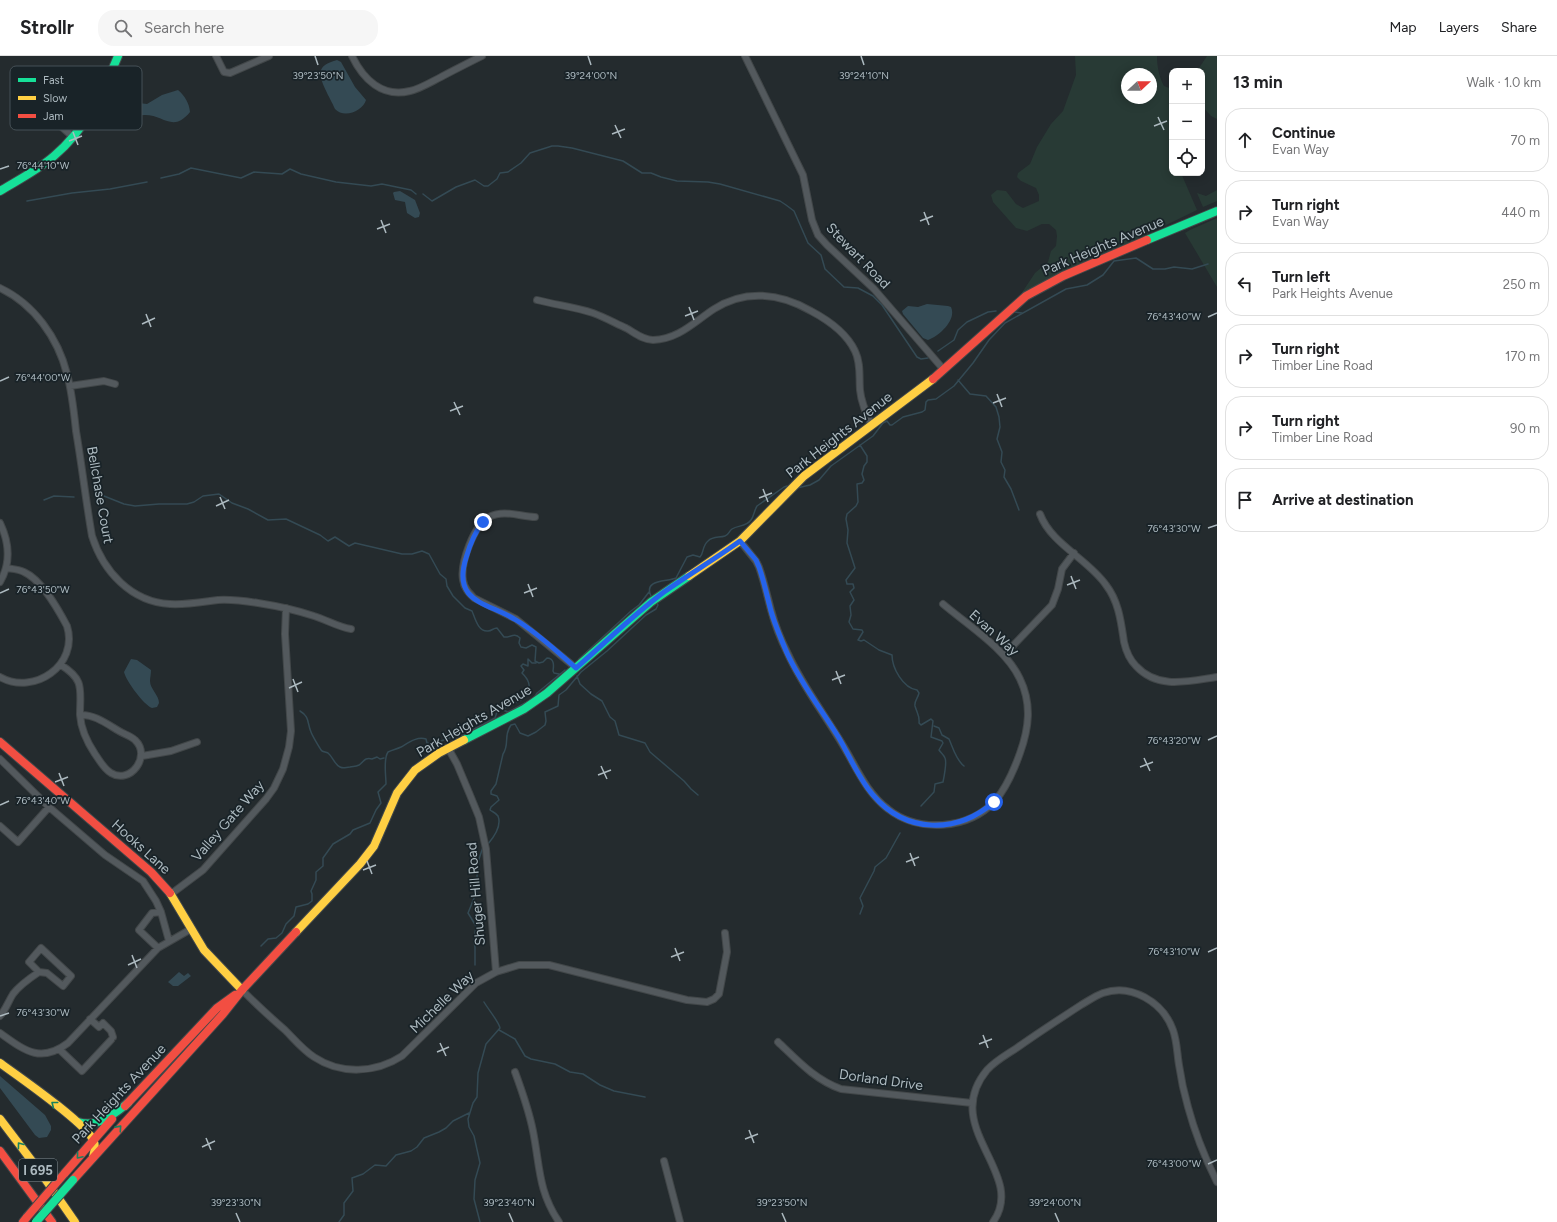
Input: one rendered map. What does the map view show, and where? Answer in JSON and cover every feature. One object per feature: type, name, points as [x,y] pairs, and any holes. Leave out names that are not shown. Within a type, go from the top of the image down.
[{"type":"main road","points":[[114,66],[118,56]]},
{"type":"main road","points":[[0,191],[50,159],[78,130]]},
{"type":"main road","name":"Park Heights Avenue","points":[[36,1222],[224,1014],[242,990],[344,882],[369,853],[380,834],[397,793],[405,781],[426,762],[448,748],[524,709],[547,693],[629,621],[665,592],[740,541],[804,476],[944,370],[1014,305],[1037,289],[1063,276],[1217,211]]},
{"type":"main road","name":"Hooks Lane","points":[[0,742],[151,872],[171,894],[204,950],[242,990]]},
{"type":"main road","name":"Park Heights Avenue","points":[[25,1220],[94,1139],[217,1008],[242,990]]},
{"type":"main road","points":[[170,1058],[186,1047],[195,1045],[195,1040],[206,1020]]},
{"type":"main road","points":[[0,1063],[90,1134],[94,1139],[95,1148],[93,1158]]},
{"type":"main road","points":[[74,1120],[84,1124],[98,1124],[128,1103]]},
{"type":"main road","name":"I 695","points":[[0,1119],[41,1173],[75,1222]]},
{"type":"main road","name":"I 695","points":[[0,1151],[52,1222]]},
{"type":"street","points":[[216,56],[224,72],[230,73],[269,56]]},
{"type":"street","points":[[352,56],[361,74],[372,83],[386,90],[403,92],[420,87],[482,56]]},
{"type":"street","name":"Stewart Road","points":[[745,56],[803,175],[812,220],[818,235],[874,288],[944,370]]},
{"type":"street","points":[[66,130],[73,136]]},
{"type":"street","name":"Bellchase Court","points":[[0,288],[28,307],[49,332],[63,360],[70,386],[92,536],[104,564],[117,580],[134,592],[160,603],[178,604],[236,600],[286,608],[315,616],[342,628],[351,629]]},
{"type":"street","points":[[537,300],[592,313],[618,324],[639,336],[652,340],[680,333],[724,304],[743,297],[765,295],[790,300],[804,306],[822,317],[851,343],[859,361],[860,392],[862,403],[871,424]]},
{"type":"street","points":[[70,386],[95,382],[115,384]]},
{"type":"street","points":[[535,517],[502,513],[488,517],[477,529],[471,541],[462,574],[463,582],[469,594],[474,598],[521,623],[576,668]]},
{"type":"street","points":[[1040,514],[1042,521],[1050,532],[1093,569],[1107,585],[1120,614],[1126,649],[1130,658],[1140,670],[1156,679],[1168,682],[1186,682],[1217,676]]},
{"type":"street","points":[[0,523],[7,545],[6,568],[0,582]]},
{"type":"street","name":"Evan Way","points":[[740,541],[756,560],[782,639],[803,684],[836,733],[872,794],[888,809],[907,820],[925,825],[939,826],[950,825],[970,818],[980,813],[994,802],[1009,781],[1026,736],[1028,710],[1024,688],[1020,678],[1004,654],[943,604]]},
{"type":"street","points":[[1004,654],[1052,605],[1058,589],[1062,569],[1074,553]]},
{"type":"street","points":[[0,677],[15,683],[31,682],[45,678],[61,665],[67,652],[69,639],[67,626],[44,590],[34,578],[22,571],[6,568]]},
{"type":"street","name":"Valley Gate Way","points":[[171,894],[203,870],[232,838],[266,799],[274,788],[283,769],[291,731],[285,634],[286,608]]},
{"type":"street","points":[[61,665],[75,675],[81,692],[80,715],[81,726],[88,744],[103,767],[112,774],[120,776],[131,773],[138,767],[142,756],[138,744],[131,738],[91,716],[80,715]]},
{"type":"street","points":[[142,756],[171,751],[196,742]]},
{"type":"street","name":"Shuger Hill Road","points":[[448,748],[464,778],[479,817],[485,841],[496,972]]},
{"type":"street","points":[[0,759],[49,806],[106,855],[143,881],[153,893],[161,912],[169,941]]},
{"type":"street","points":[[0,826],[18,842],[49,806]]},
{"type":"street","points":[[158,948],[139,930],[152,914],[161,912]]},
{"type":"street","points":[[0,1033],[32,1053],[44,1054],[59,1049],[68,1043],[158,948],[191,929]]},
{"type":"street","name":"Michelle Way","points":[[242,990],[315,1058],[336,1067],[364,1070],[387,1064],[407,1053],[476,983],[496,972],[520,965],[549,965],[687,1000],[707,1002],[714,999],[719,994],[727,952],[724,933]]},
{"type":"street","points":[[0,1016],[7,1008],[12,995],[39,972],[44,971],[63,986],[71,976],[41,948],[29,962],[39,972]]},
{"type":"street","points":[[993,1222],[1001,1205],[1000,1185],[977,1131],[972,1103],[977,1087],[987,1071],[996,1062],[1082,1004],[1103,993],[1119,991],[1146,997],[1159,1008],[1171,1025],[1175,1038],[1179,1067],[1194,1129],[1217,1182]]},
{"type":"street","points":[[59,1049],[82,1071],[112,1038],[111,1031],[103,1023],[99,1028],[90,1019]]},
{"type":"street","name":"Dorland Drive","points":[[778,1042],[824,1082],[841,1089],[972,1103]]},
{"type":"street","points":[[515,1072],[533,1131],[541,1185],[559,1222]]},
{"type":"street","points":[[664,1161],[680,1222]]},
{"type":"green space","points":[[1075,56],[1157,56],[1157,64],[1162,83],[1164,86],[1169,88],[1169,176],[1182,176],[1197,210],[1131,242],[1055,275],[1021,294],[1035,273],[1048,262],[1051,251],[1056,246],[1056,230],[1049,224],[1042,224],[1027,231],[1016,228],[993,202],[991,195],[997,190],[1006,191],[1016,204],[1023,208],[1039,201],[1039,195],[1036,188],[1021,181],[1017,177],[1018,173],[1030,164],[1037,147],[1051,124],[1063,111],[1076,75]]},
{"type":"green space","points":[[1207,56],[1217,56],[1217,119],[1211,116],[1205,109],[1205,68],[1199,68]]},
{"type":"green space","points":[[1217,190],[1217,201],[1203,207],[1197,193],[1206,196]]},
{"type":"green space","points":[[1217,218],[1217,287],[1185,233]]},
{"type":"water","points":[[337,60],[341,62],[355,87],[366,100],[361,107],[353,112],[343,113],[335,109],[325,90],[321,78],[321,70],[324,66]]},
{"type":"water","points":[[178,90],[186,100],[190,112],[184,118],[173,122],[152,116],[142,115],[142,103],[147,104],[162,95]]},
{"type":"water","points":[[400,191],[415,200],[420,213],[419,217],[415,218],[407,213],[405,202],[395,200],[393,193]]},
{"type":"water","points":[[927,304],[948,306],[951,307],[952,312],[946,327],[937,335],[928,340],[923,338],[902,311],[908,306],[918,307]]},
{"type":"water","points":[[131,659],[137,660],[151,670],[150,684],[159,700],[157,707],[152,708],[149,706],[136,692],[125,676],[124,672]]},
{"type":"water","points":[[179,972],[184,976],[188,973],[191,976],[178,986],[173,986],[168,982]]},
{"type":"water","points":[[0,1076],[45,1115],[51,1126],[51,1130],[47,1137],[39,1138],[35,1135],[0,1088]]},
{"type":"waterway","points":[[423,194],[432,201],[456,187],[475,180],[484,186],[488,186],[497,179],[500,173],[508,172],[521,163],[530,153],[552,146],[558,146],[623,161],[642,173],[651,173],[677,181],[720,184],[780,201],[794,211],[808,243],[821,255],[825,269],[844,287],[858,288],[873,296],[882,305],[917,357],[921,359],[928,358]]},
{"type":"waterway","points":[[161,178],[179,174],[191,168],[241,178],[254,172],[282,174],[290,169],[301,174],[336,182],[371,186],[382,184],[411,190],[416,194]]},
{"type":"waterway","points":[[27,201],[147,182]]},
{"type":"waterway","points":[[797,488],[810,485],[819,480],[831,466],[873,436],[883,423],[887,421],[890,425],[892,425],[903,417],[925,410],[926,402],[928,400],[936,399],[954,386],[989,340],[1005,323],[1066,289],[1087,285],[1103,275],[1114,261],[1136,258],[1153,269],[1174,267],[1192,269],[1208,264]]},
{"type":"waterway","points":[[938,351],[954,340],[958,330],[967,322],[988,312],[996,311]]},
{"type":"waterway","points":[[1014,312],[1022,313]]},
{"type":"waterway","points":[[958,380],[970,394],[986,396],[996,407],[1000,427],[997,439],[1002,452],[1001,462],[1005,470],[1004,477],[1011,489],[1019,510]]},
{"type":"waterway","points":[[860,445],[867,456],[867,462],[864,466],[862,474],[864,480],[862,483],[857,484],[858,502],[856,506],[847,514],[846,519],[848,530],[847,543],[855,568],[846,580],[847,584],[853,584],[854,588],[850,592],[854,600],[850,606],[851,615],[849,622],[853,629],[862,630],[863,632],[858,640],[864,640],[879,650],[892,655],[892,660],[899,677],[907,686],[917,690],[919,693],[915,704],[919,716],[919,723],[921,725],[931,719],[933,721],[931,737],[942,741],[943,743],[939,750],[946,760],[943,782],[935,784],[934,792],[921,806]]},
{"type":"waterway","points":[[651,596],[649,591],[653,584],[676,578],[687,557],[693,555],[700,557],[706,543],[710,539],[723,537],[732,529],[749,522],[757,506],[787,486]]},
{"type":"waterway","points":[[99,494],[124,504],[135,506],[187,504],[194,502],[203,496],[219,494],[232,503],[248,509],[268,520],[286,519],[320,535],[328,541],[335,537],[349,546],[355,543],[402,554],[412,554],[422,551],[429,554],[440,574],[446,579],[447,586],[453,596],[465,608],[472,611],[479,627],[485,631],[491,631],[494,628],[497,628],[504,637],[514,635],[518,636],[520,638],[519,643],[521,647],[526,648],[532,645],[536,647],[535,661],[539,663],[543,662],[547,658],[551,659],[553,662],[554,673],[559,674]]},
{"type":"waterway","points":[[44,500],[54,496],[74,497]]},
{"type":"waterway","points":[[579,659],[639,605],[649,592]]},
{"type":"waterway","points":[[488,844],[495,835],[499,824],[498,816],[490,810],[491,807],[499,800],[497,796],[491,794],[491,791],[496,784],[506,747],[507,733],[511,725],[515,724],[520,733],[528,736],[545,725],[545,712],[558,706],[559,695],[566,690],[581,672],[607,651],[646,615],[656,609],[658,605],[657,603]]},
{"type":"waterway","points":[[261,946],[268,939],[276,938],[282,933],[286,924],[294,916],[296,907],[308,904],[312,901],[311,891],[316,880],[316,872],[323,866],[323,858],[333,844],[350,834],[353,830],[370,823],[381,803],[378,792],[386,784],[385,763],[388,752],[419,738],[426,739],[427,743],[434,744],[456,735],[463,735],[495,718],[497,712],[521,700],[529,694],[528,682],[522,673],[524,670],[521,666],[523,664],[528,666],[528,659],[532,663],[536,663]]},
{"type":"waterway","points":[[534,698],[537,693],[565,670]]},
{"type":"waterway","points":[[577,676],[580,684],[602,701],[610,717],[615,721],[619,735],[645,743],[650,752],[698,795]]},
{"type":"waterway","points":[[503,710],[508,712],[531,700]]},
{"type":"waterway","points":[[300,711],[307,718],[312,734],[321,750],[328,753],[340,767],[344,768],[356,766],[367,759],[377,757],[380,759],[384,758]]},
{"type":"waterway","points":[[934,726],[939,728],[942,735],[949,739],[957,757],[964,766]]},
{"type":"waterway","points":[[860,914],[863,906],[860,898],[875,867],[886,858],[900,833]]},
{"type":"waterway","points":[[475,965],[474,942],[476,926],[468,913],[479,886],[477,876],[479,859],[483,847]]},
{"type":"waterway","points":[[480,1222],[474,1199],[475,1180],[480,1163],[474,1136],[469,1127],[468,1119],[473,1103],[477,1097],[478,1073],[486,1044],[500,1028],[496,1019],[484,1002]]},
{"type":"waterway","points":[[499,1030],[515,1039],[525,1056],[531,1059],[555,1064],[570,1072],[583,1074],[600,1085],[614,1091],[645,1097]]},
{"type":"waterway","points":[[339,1222],[344,1215],[344,1203],[353,1191],[352,1178],[363,1174],[375,1165],[386,1166],[396,1155],[411,1151],[417,1147],[424,1138],[439,1132],[453,1121],[469,1113]]},
{"type":"traffic: fast","points":[[114,66],[118,56]]},
{"type":"traffic: fast","points":[[0,191],[48,161],[65,146],[79,130]]},
{"type":"traffic: fast","points":[[1147,240],[1217,211]]},
{"type":"traffic: fast","points":[[464,740],[524,709],[547,693],[651,602],[689,576]]},
{"type":"traffic: fast","points":[[78,1122],[99,1122],[111,1116],[128,1103]]},
{"type":"traffic: fast","points":[[36,1222],[73,1180]]},
{"type":"traffic: slow","points":[[689,576],[740,541],[804,476],[933,379]]},
{"type":"traffic: slow","points":[[296,932],[360,864],[374,846],[397,793],[415,770],[439,753],[464,740]]},
{"type":"traffic: slow","points":[[170,893],[204,950],[242,990]]},
{"type":"traffic: slow","points":[[0,1063],[52,1101],[80,1124],[95,1144],[93,1157]]},
{"type":"traffic: slow","points":[[0,1119],[41,1173],[75,1222]]},
{"type":"traffic: jam","points":[[933,379],[1026,296],[1063,276],[1147,240]]},
{"type":"traffic: jam","points":[[0,742],[151,872],[170,893]]},
{"type":"traffic: jam","points":[[73,1180],[223,1014],[242,990],[296,932]]},
{"type":"traffic: jam","points":[[125,1106],[217,1008],[235,995]]},
{"type":"traffic: jam","points":[[64,1174],[112,1119]]},
{"type":"traffic: jam","points":[[0,1151],[52,1222]]},
{"type":"traffic: jam","points":[[27,1217],[64,1174]]},
{"type":"traffic: jam","points":[[23,1222],[27,1217]]},
{"type":"route","points":[[483,522],[474,534],[465,561],[462,574],[465,588],[469,594],[479,602],[516,619],[526,626],[576,668],[651,602],[740,541],[756,560],[782,639],[803,684],[836,733],[872,794],[897,816],[925,825],[939,826],[950,825],[970,818],[980,813],[994,802]]}]
